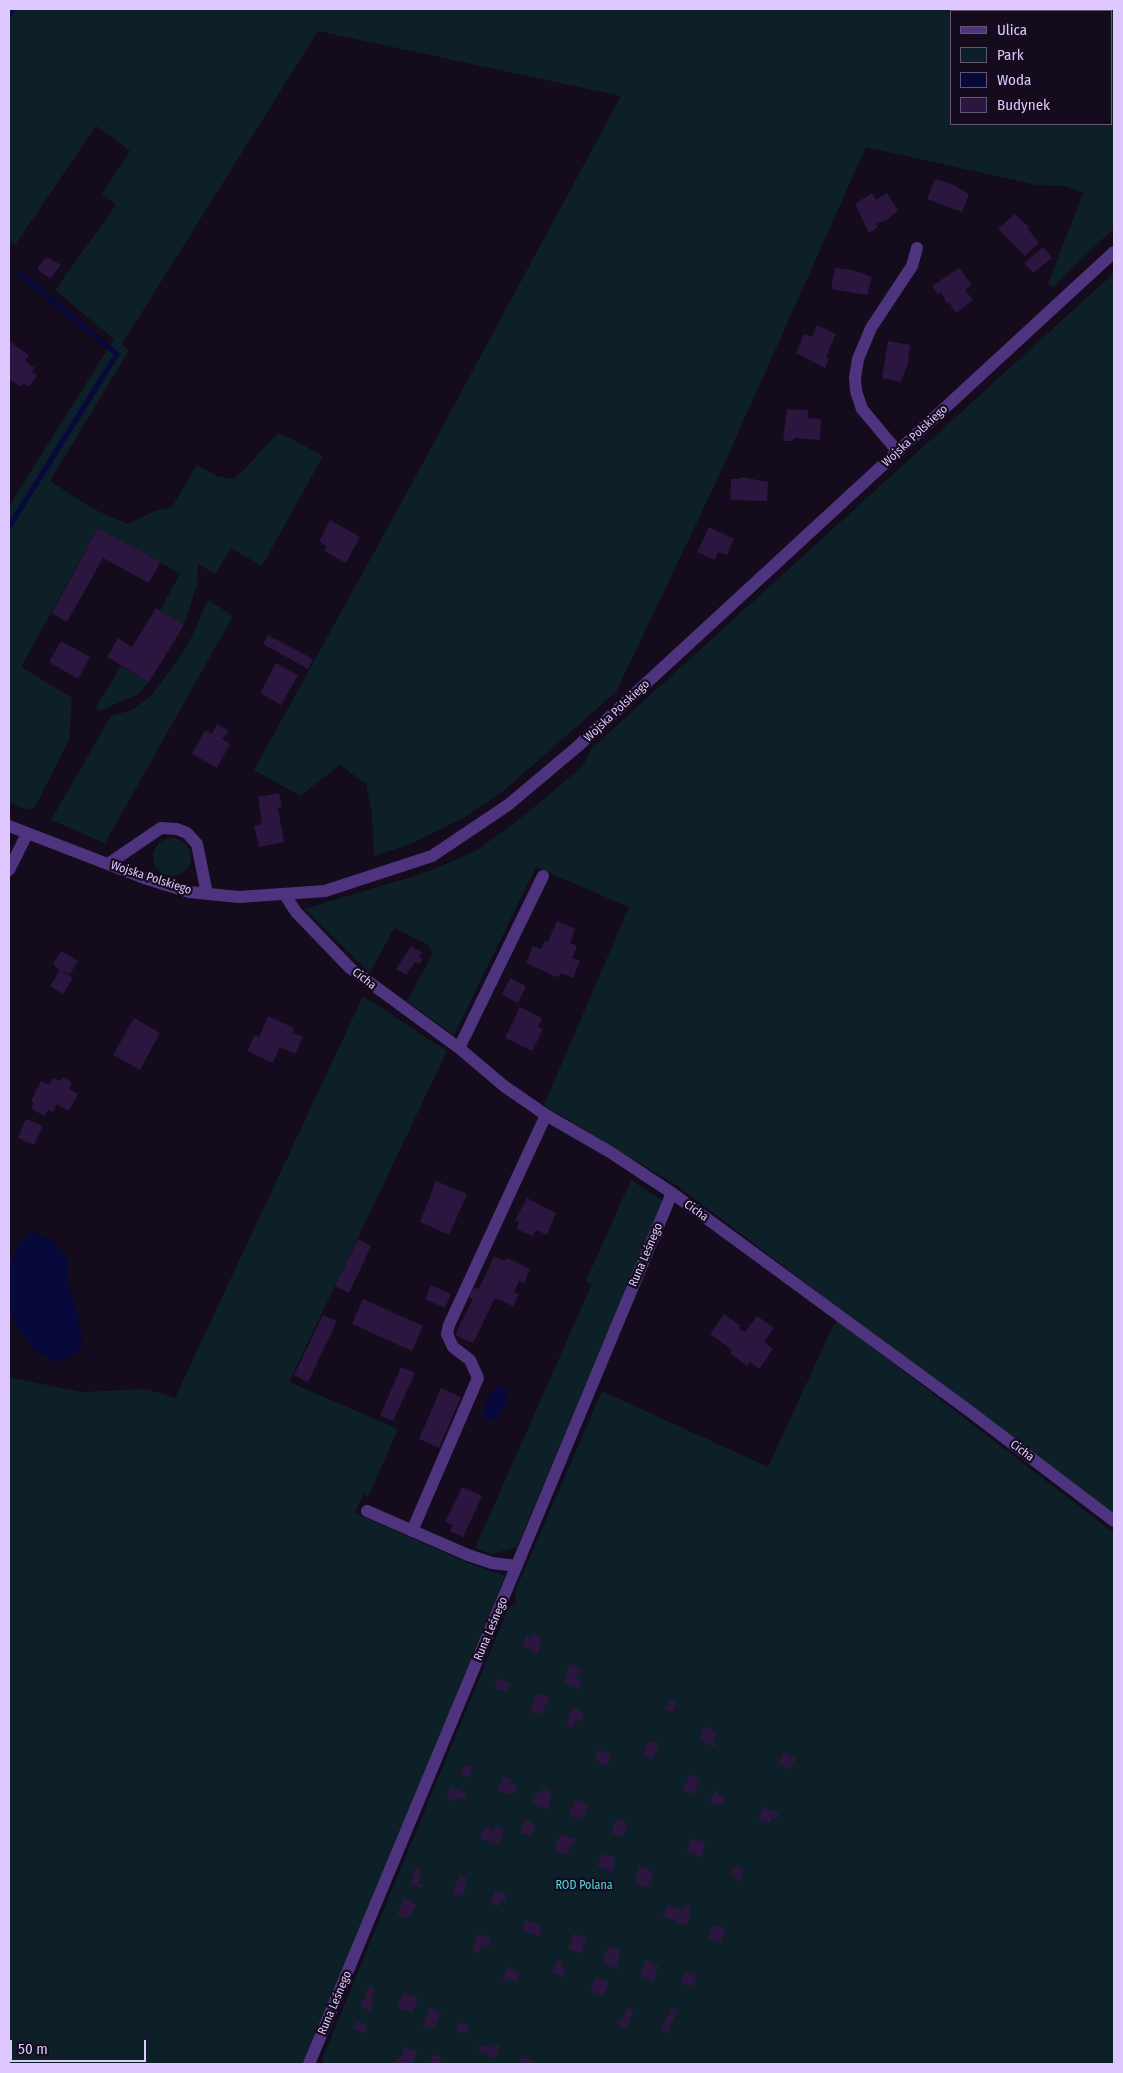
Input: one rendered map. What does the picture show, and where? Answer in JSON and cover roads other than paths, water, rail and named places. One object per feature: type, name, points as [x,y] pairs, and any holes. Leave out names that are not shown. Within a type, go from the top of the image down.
[{"type":"street","points":[[898,452],[862,409],[856,391],[855,378],[858,359],[868,335],[912,266],[917,248]]},
{"type":"street","name":"Wojska Polskiego","points":[[9,826],[176,888],[207,894],[239,897],[284,896],[325,891],[432,856],[508,805],[577,747],[1114,252]]},
{"type":"street","points":[[108,864],[161,828],[177,829],[187,833],[197,844],[207,894]]},
{"type":"street","points":[[9,870],[27,834]]},
{"type":"street","points":[[459,1048],[543,876]]},
{"type":"street","name":"Cicha","points":[[284,896],[296,912],[350,968],[459,1048],[504,1086],[546,1115],[610,1152],[672,1193],[968,1410],[1114,1522]]},
{"type":"street","points":[[412,1531],[478,1378],[470,1360],[453,1347],[447,1334],[449,1325],[546,1115]]},
{"type":"street","name":"Runa Leśnego","points":[[310,2064],[672,1193]]},
{"type":"street","points":[[367,1511],[468,1555],[492,1563],[517,1566]]},
{"type":"water","points":[[31,1231],[51,1240],[70,1261],[67,1277],[76,1308],[83,1345],[74,1356],[57,1362],[35,1350],[17,1328],[11,1314],[9,1268],[20,1242]]},
{"type":"water","points":[[499,1386],[508,1390],[507,1402],[496,1419],[488,1421],[484,1418],[483,1411],[489,1395]]},
{"type":"waterway","points":[[9,15],[13,9]]},
{"type":"waterway","points":[[19,273],[107,346]]},
{"type":"waterway","points":[[9,527],[117,354],[111,349]]},
{"type":"park label","name":"ROD Polana","points":[[584,1886]]}]
